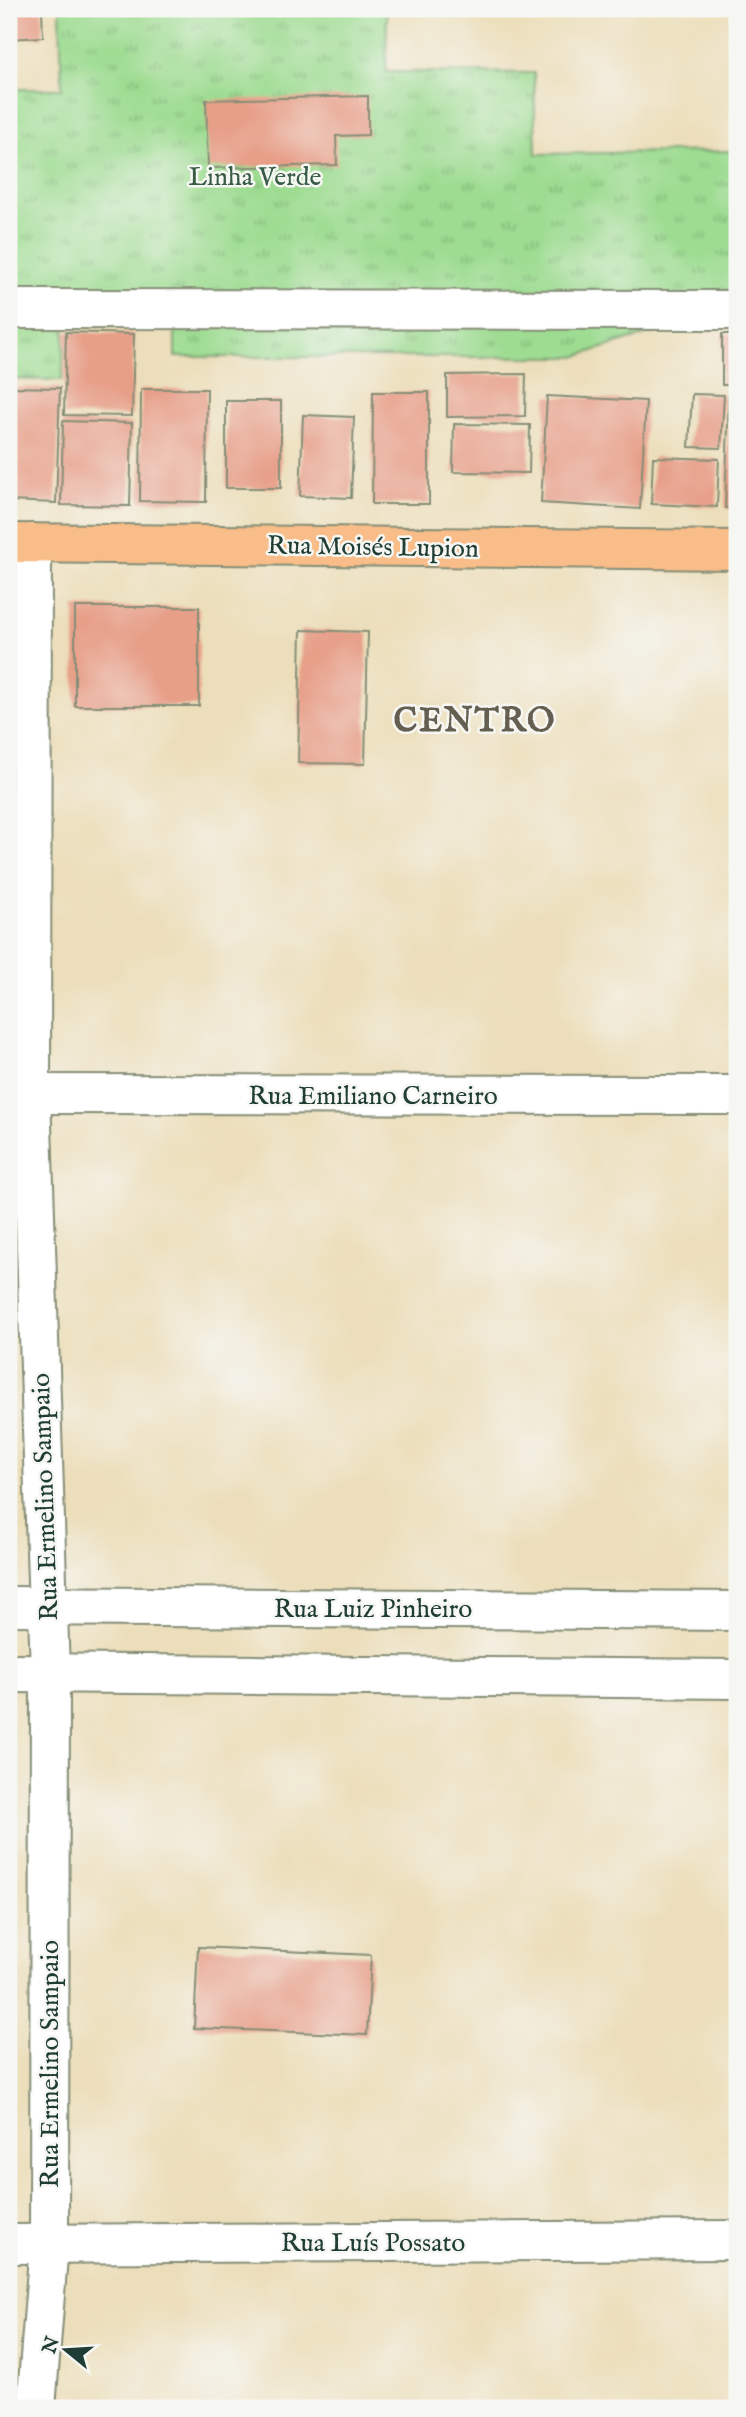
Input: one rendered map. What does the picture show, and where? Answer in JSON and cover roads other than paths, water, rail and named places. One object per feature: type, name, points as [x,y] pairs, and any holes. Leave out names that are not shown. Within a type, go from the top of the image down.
[{"type":"main road","name":"Rua Moisés Lupion","points":[[20,543],[737,550]]},
{"type":"street","points":[[9,309],[737,310]]},
{"type":"street","name":"Rua Ermelino Sampaio","points":[[20,543],[20,1094],[50,1672],[49,2244],[36,2408]]},
{"type":"street","name":"Rua Emiliano Carneiro","points":[[20,1094],[737,1096]]},
{"type":"street","name":"Rua Luiz Pinheiro","points":[[9,1606],[737,1611]]},
{"type":"street","points":[[9,1673],[737,1679]]},
{"type":"street","name":"Rua Luís Possato","points":[[9,2244],[737,2240]]},
{"type":"district","name":"CENTRO","points":[[475,719]]},
{"type":"park label","name":"Linha Verde","points":[[255,176]]}]
